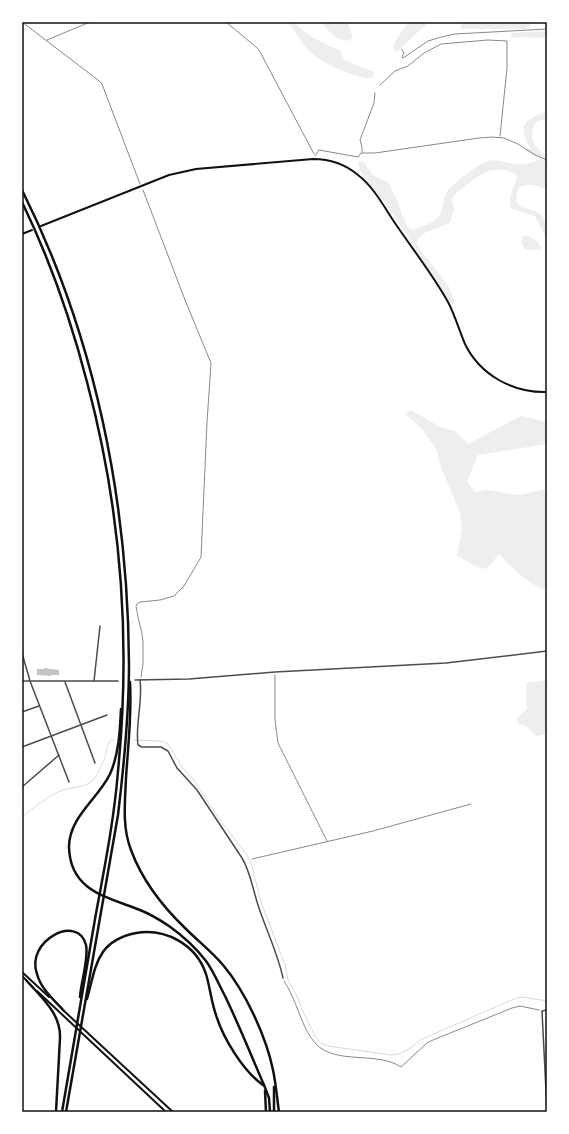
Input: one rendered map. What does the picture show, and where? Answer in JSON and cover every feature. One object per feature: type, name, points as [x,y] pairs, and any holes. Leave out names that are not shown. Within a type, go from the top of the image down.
[{"type":"highway","points":[[22,190],[52,254],[70,303],[82,342],[105,430],[112,467],[121,528],[126,588],[130,696],[125,798],[126,827],[131,849],[144,877],[162,902],[186,930],[219,961],[237,984],[263,1038],[274,1072],[279,1112]]},
{"type":"highway","points":[[22,202],[46,256],[78,348],[99,430],[115,522],[122,590],[124,656],[122,729],[115,800],[62,1112]]},
{"type":"highway","points":[[124,656],[119,737],[114,763],[104,785],[76,822],[70,841],[70,856],[75,872],[84,884],[96,893],[160,920],[184,938],[205,960],[213,972],[231,1010],[264,1085],[268,1095],[270,1112]]},
{"type":"highway","points":[[66,1112],[118,815],[126,727],[129,665]]},
{"type":"highway","points":[[64,1011],[42,985],[36,974],[35,966],[36,957],[42,944],[47,939],[58,933],[68,931],[76,933],[83,938],[86,944],[87,954],[81,988],[80,1006]]},
{"type":"highway","points":[[83,1013],[94,968],[100,956],[108,946],[121,938],[141,932],[154,932],[171,937],[189,948],[200,962],[206,973],[215,1013],[223,1033],[246,1067],[264,1085],[266,1112]]},
{"type":"highway","points":[[29,981],[54,1012],[59,1024],[60,1038],[56,1112]]},
{"type":"highway","points":[[274,1072],[274,1112]]},
{"type":"main road","points":[[41,226],[141,185],[189,169],[316,159],[331,161],[347,167],[360,176],[371,188],[446,298],[466,346],[480,366],[492,376],[511,386],[528,391],[547,392]]},
{"type":"main road","points":[[22,234],[32,230]]},
{"type":"main road","points":[[22,971],[29,981],[86,1038],[166,1112]]},
{"type":"main road","points":[[22,976],[89,1033],[173,1112]]},
{"type":"street","points":[[94,681],[100,626]]},
{"type":"street","points":[[135,680],[189,679],[275,672],[446,663],[547,651]]},
{"type":"street","points":[[22,653],[39,706],[69,782]]},
{"type":"street","points":[[140,680],[141,691],[138,744],[142,747],[161,747],[168,750],[177,768],[197,790],[242,858],[247,868],[264,923],[277,955],[282,978]]},
{"type":"street","points":[[22,681],[118,681]]},
{"type":"street","points":[[65,682],[95,763]]},
{"type":"street","points":[[22,712],[39,706]]},
{"type":"street","points":[[22,747],[107,715]]},
{"type":"street","points":[[22,787],[59,756]]},
{"type":"street","points":[[547,1010],[542,1011],[547,1111]]},
{"type":"path","points":[[22,22],[102,84],[182,293],[211,363],[201,557],[184,586],[174,596],[160,600],[140,602],[136,606],[143,642],[143,664],[140,680]]},
{"type":"path","points":[[46,40],[90,22]]},
{"type":"path","points":[[226,22],[256,47],[316,159]]},
{"type":"path","points":[[402,48],[404,53],[403,58],[428,41],[455,34],[547,29]]},
{"type":"path","points":[[380,85],[395,71],[408,66],[424,53],[441,44],[488,40],[507,41],[507,68],[500,138]]},
{"type":"path","points":[[362,153],[360,140],[374,103],[375,93]]},
{"type":"path","points":[[315,156],[319,150],[355,157],[360,156],[362,153],[375,153],[415,148],[479,138],[500,138],[518,144],[535,155],[547,160]]},
{"type":"path","points":[[275,672],[275,720],[278,743],[283,756],[328,842]]},
{"type":"path","points":[[252,859],[328,842],[471,804]]},
{"type":"path","points":[[282,978],[290,991],[309,1033],[316,1044],[323,1050],[332,1053],[385,1061],[396,1064],[400,1067],[427,1044],[434,1040],[512,1008],[520,1006],[542,1011]]},
{"type":"shaded area","points":[[288,22],[294,22],[315,39],[340,50],[344,60],[374,72],[373,78],[366,78],[349,73],[329,65],[313,55]]},
{"type":"shaded area","points":[[324,22],[348,22],[353,38],[347,41],[335,37],[324,26]]},
{"type":"shaded area","points":[[408,22],[429,22],[395,53],[393,45]]},
{"type":"shaded area","points":[[461,22],[533,22],[525,29],[461,29]]},
{"type":"shaded area","points":[[547,31],[547,38],[511,37],[511,33]]},
{"type":"shaded area","points":[[547,111],[547,119],[537,121],[532,131],[535,145],[547,157],[544,158],[526,152],[527,148],[531,149],[524,134],[524,129],[525,124],[528,121]]},
{"type":"shaded area","points":[[541,159],[547,161],[547,189],[532,185],[525,185],[518,189],[516,201],[520,206],[539,213],[546,226],[547,239],[535,216],[510,207],[510,198],[517,176],[515,173],[505,170],[491,170],[477,177],[454,195],[452,200],[454,209],[450,222],[420,236],[417,245],[449,287],[455,303],[452,305],[387,205],[363,176],[358,162],[363,161],[373,175],[389,183],[408,228],[413,230],[436,219],[439,215],[448,190],[479,165],[495,160],[512,164],[524,164]]},
{"type":"shaded area","points":[[523,236],[529,236],[534,239],[542,249],[525,249],[521,243]]},
{"type":"shaded area","points":[[411,410],[440,427],[455,431],[468,444],[521,416],[547,422],[547,444],[478,455],[467,481],[475,492],[487,490],[518,495],[547,489],[547,591],[533,584],[521,575],[499,554],[485,569],[477,567],[457,556],[462,529],[460,513],[439,462],[437,450],[423,430],[405,414]]},
{"type":"shaded area","points":[[547,680],[547,734],[536,736],[526,726],[518,723],[517,718],[527,709],[526,683]]},
{"type":"building","points":[[44,668],[59,670],[59,675],[37,675],[37,669]]},
{"type":"waterway","points":[[22,817],[57,792],[85,785],[92,781],[101,767],[109,743],[111,740],[114,740]]},
{"type":"waterway","points":[[134,740],[159,741],[168,744],[182,767],[194,780],[217,816],[247,855],[251,863],[261,902],[285,965],[288,980],[315,1036],[321,1043],[328,1046],[391,1055],[399,1054],[409,1049],[420,1040],[516,998],[522,997],[547,1001]]}]
